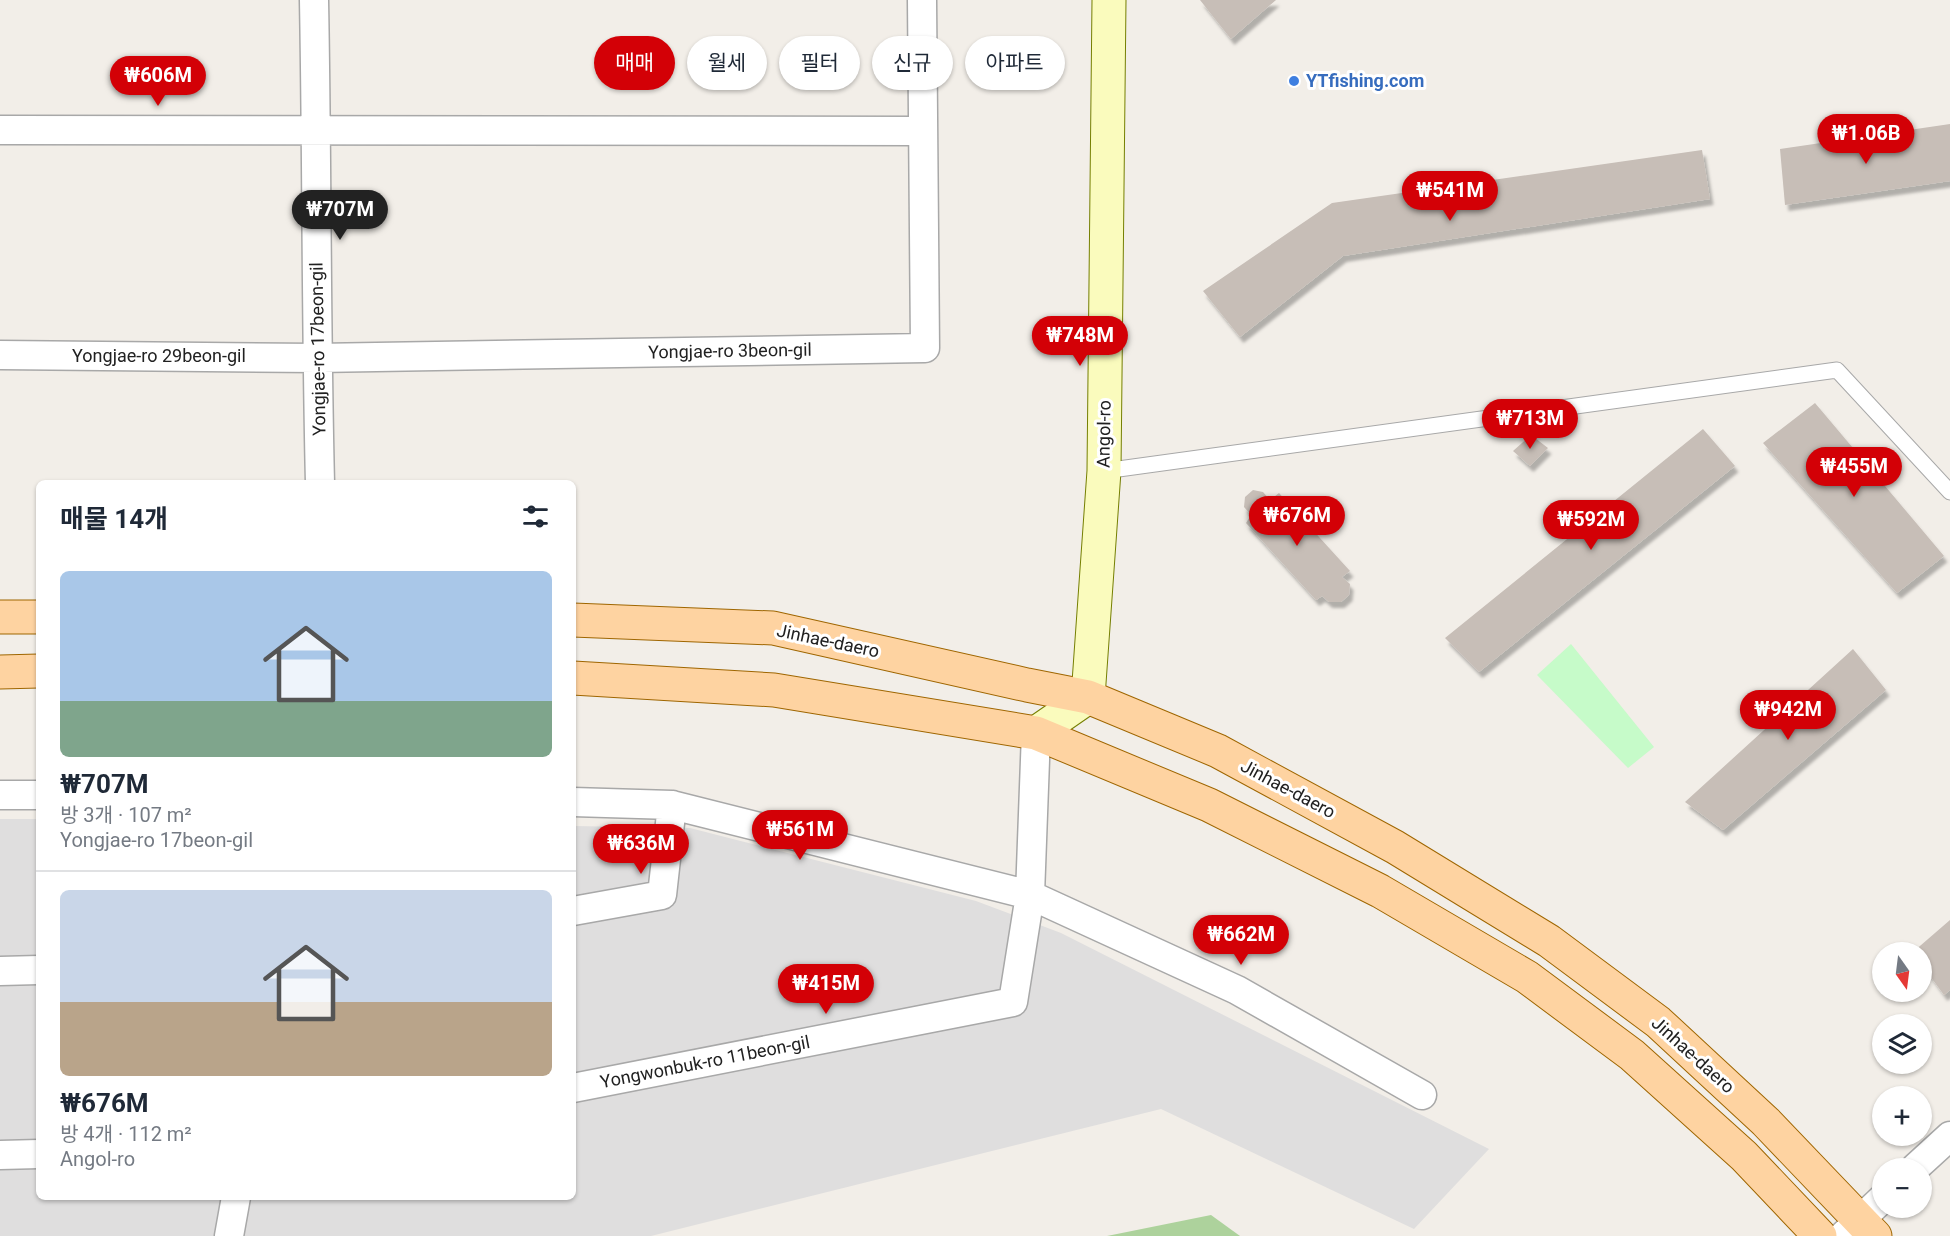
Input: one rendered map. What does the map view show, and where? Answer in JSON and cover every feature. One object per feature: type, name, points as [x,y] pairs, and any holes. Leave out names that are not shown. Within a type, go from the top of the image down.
[{"type":"main road","name":"Angol-ro","points":[[1088,697],[1104,471],[1109,0]]},
{"type":"main road","points":[[0,617],[36,617]]},
{"type":"main road","name":"Jinhae-daero","points":[[576,620],[773,628],[1088,697],[1218,751],[1395,847],[1549,941],[1658,1022],[1766,1122],[1865,1223]]},
{"type":"main road","points":[[0,672],[36,671]]},
{"type":"main road","points":[[576,678],[774,690],[1036,733],[1209,805],[1380,891],[1527,977],[1632,1055],[1744,1156],[1820,1236]]},
{"type":"main road","points":[[1036,733],[1088,697]]},
{"type":"street","name":"Yongjae-ro 17beon-gil","points":[[314,0],[320,480]]},
{"type":"street","name":"Yongjae-ro 3beon-gil","points":[[317,358],[925,348],[922,0]]},
{"type":"street","points":[[0,130],[923,131]]},
{"type":"street","name":"Yongjae-ro 29beon-gil","points":[[0,355],[317,358]]},
{"type":"street","points":[[1030,895],[1036,733]]},
{"type":"street","points":[[0,795],[36,795]]},
{"type":"street","points":[[576,802],[672,805],[1030,895],[1237,990],[1422,1095]]},
{"type":"street","points":[[576,910],[662,895],[672,805]]},
{"type":"street","name":"Yongwonbuk-ro 11beon-gil","points":[[576,1087],[1013,1002],[1030,895]]},
{"type":"street","points":[[0,971],[36,970]]},
{"type":"street","points":[[1926,1158],[1950,1136]]},
{"type":"street","points":[[0,1155],[36,1154]]},
{"type":"street","points":[[229,1236],[235,1200]]},
{"type":"lane","points":[[1104,471],[1837,370],[1950,492]]},
{"type":"shaded area","points":[[0,819],[36,819],[36,1200],[576,1200],[576,826],[690,828],[976,901],[1061,933],[1489,1149],[1414,1229],[1161,1109],[651,1236],[0,1236]]},
{"type":"green space","points":[[1571,644],[1654,747],[1628,768],[1537,675]]},
{"type":"green space","points":[[1211,1215],[1240,1236],[1107,1236]]},
{"type":"building","points":[[1200,0],[1276,0],[1231,39]]},
{"type":"building","points":[[1950,124],[1950,181],[1785,205],[1780,149]]},
{"type":"building","points":[[1702,150],[1710,199],[1343,256],[1240,337],[1203,291],[1332,203]]},
{"type":"building","points":[[1815,403],[1944,556],[1897,593],[1763,443]]},
{"type":"building","points":[[1703,429],[1735,466],[1479,672],[1445,638]]},
{"type":"building","points":[[1531,435],[1548,448],[1530,466],[1513,451]]},
{"type":"building","points":[[1253,490],[1263,492],[1270,500],[1279,493],[1350,571],[1342,577],[1350,584],[1349,595],[1341,602],[1329,602],[1322,596],[1316,600],[1246,523],[1251,515],[1244,507],[1245,497]]},
{"type":"building","points":[[1853,649],[1886,690],[1723,830],[1685,802]]},
{"type":"building","points":[[1950,920],[1950,990],[1944,995],[1932,979],[1932,942],[1925,942]]},
{"type":"place","name":"YTfishing.com","points":[[1294,81]]}]
